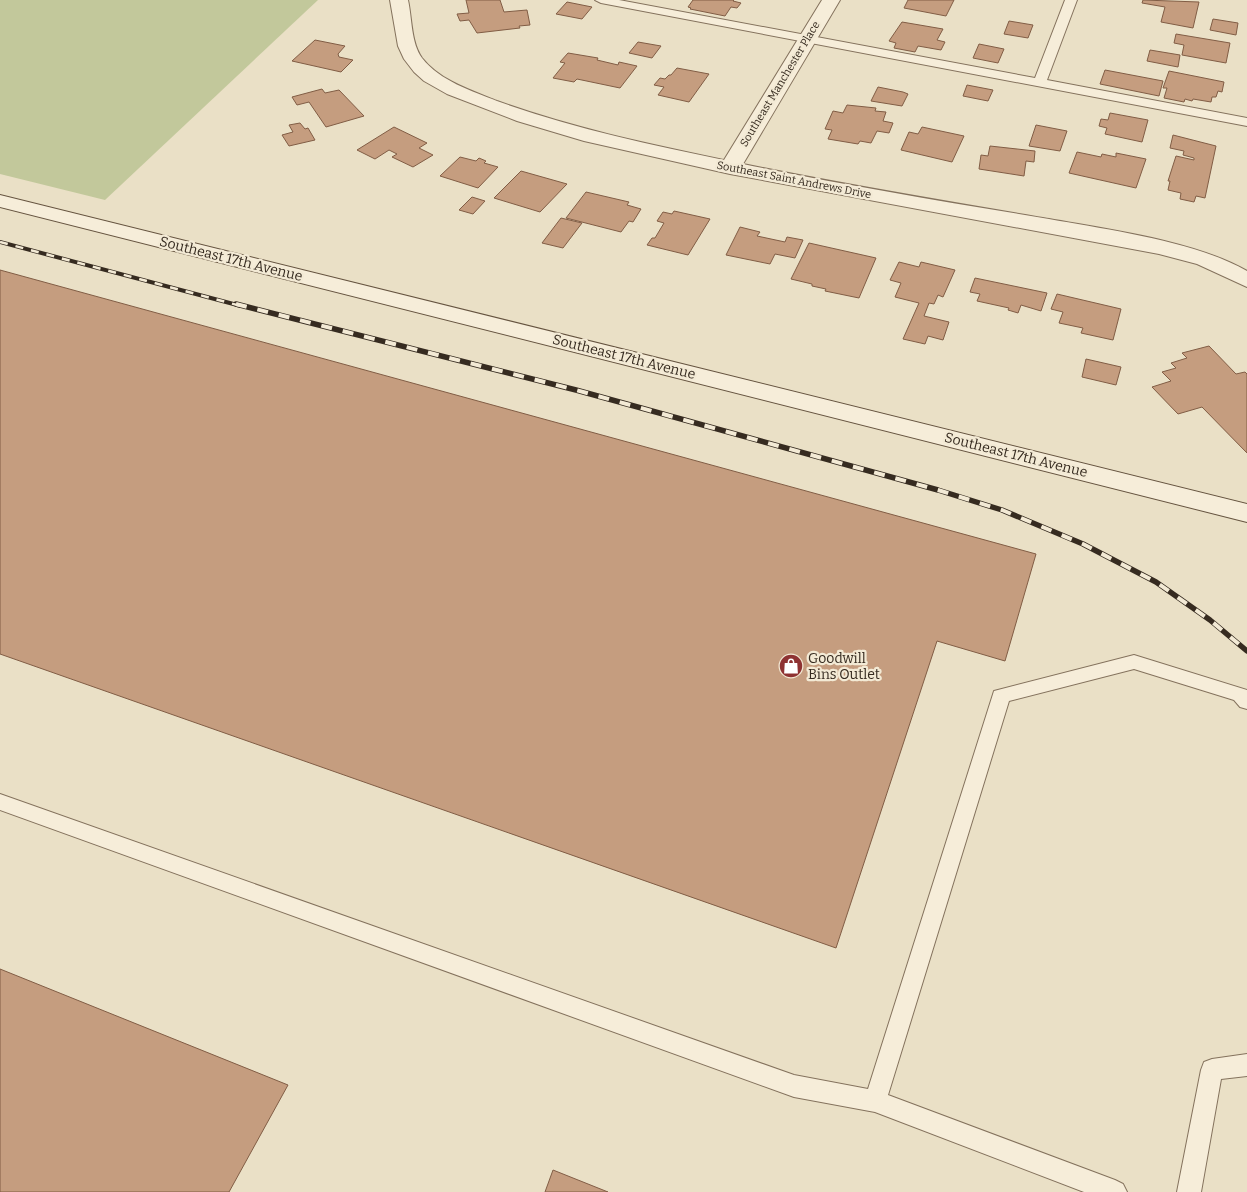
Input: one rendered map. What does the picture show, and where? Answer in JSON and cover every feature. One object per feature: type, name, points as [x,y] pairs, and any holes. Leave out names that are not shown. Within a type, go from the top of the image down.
[{"type":"street","name":"Southeast Saint Andrews Drive","points":[[399,0],[408,45],[414,59],[438,81],[456,91],[546,125],[730,168],[889,199],[1081,231],[1174,250],[1215,263],[1247,280]]},
{"type":"street","name":"Southeast Manchester Place","points":[[730,168],[830,0]]},
{"type":"street","name":"Southeast 17th Avenue","points":[[0,201],[1247,513]]},
{"type":"lane","points":[[601,0],[1247,122]]},
{"type":"lane","points":[[1040,82],[1071,0]]},
{"type":"lane","points":[[875,1101],[1001,696],[1134,662],[1240,695],[1247,702]]},
{"type":"lane","points":[[0,802],[794,1086],[875,1101],[1114,1192]]},
{"type":"lane","points":[[1189,1192],[1212,1070],[1247,1065]]},
{"type":"green space","points":[[0,0],[318,0],[105,200],[0,174]]},
{"type":"building","points":[[466,0],[500,0],[504,12],[527,10],[530,25],[477,33],[469,20],[460,21],[457,14],[469,13]]},
{"type":"building","points":[[693,0],[734,0],[741,3],[737,8],[731,7],[725,16],[690,9],[688,7]]},
{"type":"building","points":[[908,0],[954,0],[946,16],[904,8]]},
{"type":"building","points":[[1143,0],[1199,2],[1193,28],[1161,22],[1165,7],[1142,3]]},
{"type":"building","points":[[567,2],[592,7],[582,19],[556,14]]},
{"type":"building","points":[[1213,19],[1238,23],[1236,35],[1210,30]]},
{"type":"building","points":[[1009,21],[1033,25],[1028,38],[1004,34]]},
{"type":"building","points":[[902,22],[943,29],[937,40],[945,42],[941,50],[918,46],[915,52],[894,48],[896,43],[889,41]]},
{"type":"building","points":[[1176,34],[1230,43],[1226,63],[1182,55],[1184,45],[1174,43]]},
{"type":"building","points":[[315,40],[345,46],[338,54],[339,57],[353,60],[341,72],[292,61]]},
{"type":"building","points":[[638,42],[661,46],[652,58],[629,53]]},
{"type":"building","points":[[979,44],[1004,49],[998,63],[973,58]]},
{"type":"building","points":[[1150,50],[1180,55],[1178,67],[1147,61]]},
{"type":"building","points":[[568,53],[598,58],[597,60],[618,65],[619,62],[637,66],[620,88],[577,79],[574,82],[553,78],[565,63],[560,62]]},
{"type":"building","points":[[677,68],[709,74],[689,102],[658,95],[664,87],[654,85],[660,78],[665,79],[671,75]]},
{"type":"building","points":[[1105,70],[1163,81],[1159,96],[1100,84]]},
{"type":"building","points":[[1169,71],[1224,82],[1222,92],[1218,91],[1216,97],[1212,97],[1211,102],[1185,99],[1184,102],[1164,98],[1167,88],[1163,88]]},
{"type":"building","points":[[967,85],[993,90],[988,101],[963,96]]},
{"type":"building","points":[[878,87],[908,94],[902,106],[871,101]]},
{"type":"building","points":[[322,89],[325,93],[339,90],[364,116],[326,127],[309,102],[297,105],[292,97]]},
{"type":"building","points":[[847,105],[876,108],[875,111],[886,112],[883,121],[893,123],[889,133],[877,131],[871,143],[860,141],[858,144],[828,139],[832,130],[825,129],[833,111],[843,113]]},
{"type":"building","points":[[1110,113],[1148,120],[1142,142],[1105,134],[1107,128],[1099,126],[1101,119],[1108,120]]},
{"type":"building","points":[[300,123],[305,129],[308,128],[315,140],[289,146],[282,135],[293,132],[289,125]]},
{"type":"building","points":[[1036,125],[1067,131],[1060,151],[1029,146]]},
{"type":"building","points":[[394,127],[427,143],[419,148],[433,155],[413,167],[392,157],[397,154],[389,150],[375,159],[357,150]]},
{"type":"building","points":[[922,127],[964,136],[952,162],[901,150],[909,132],[918,134]]},
{"type":"building","points":[[1173,135],[1216,146],[1205,198],[1196,196],[1194,202],[1180,199],[1181,193],[1168,190],[1170,181],[1168,181],[1176,156],[1194,160],[1194,158],[1183,155],[1184,151],[1170,148]]},
{"type":"building","points":[[990,146],[1035,151],[1034,162],[1026,161],[1024,176],[979,169],[981,155],[988,156]]},
{"type":"building","points":[[1077,152],[1101,157],[1102,154],[1116,157],[1116,153],[1146,159],[1136,188],[1069,173]]},
{"type":"building","points":[[460,157],[476,161],[479,158],[486,161],[484,163],[498,167],[478,188],[440,176]]},
{"type":"building","points":[[521,171],[567,184],[540,212],[494,198]]},
{"type":"building","points":[[586,192],[629,202],[627,205],[641,209],[633,222],[629,221],[621,232],[566,218]]},
{"type":"building","points":[[472,197],[485,201],[473,214],[459,210]]},
{"type":"building","points":[[674,211],[710,219],[688,255],[647,245],[652,238],[655,238],[664,223],[657,221],[663,212],[672,214]]},
{"type":"building","points":[[561,218],[582,223],[563,248],[542,243]]},
{"type":"building","points":[[740,227],[760,232],[757,236],[785,242],[787,237],[803,240],[795,258],[775,254],[770,264],[726,255]]},
{"type":"building","points":[[809,243],[876,258],[859,298],[825,291],[826,289],[812,286],[812,284],[791,279]]},
{"type":"building","points":[[899,262],[919,267],[921,262],[955,270],[943,297],[938,295],[934,304],[929,303],[924,316],[949,322],[943,340],[928,336],[925,344],[903,339],[919,303],[895,297],[901,283],[890,280]]},
{"type":"building","points":[[0,270],[1036,554],[1005,661],[937,641],[836,948],[0,654]]},
{"type":"building","points":[[975,278],[1047,293],[1041,311],[1021,305],[1018,313],[1008,310],[1009,308],[977,301],[980,294],[970,292]]},
{"type":"building","points":[[1057,294],[1121,309],[1113,340],[1081,333],[1083,328],[1059,323],[1063,312],[1051,309]]},
{"type":"building","points":[[1209,346],[1236,374],[1245,372],[1247,374],[1247,453],[1202,407],[1178,414],[1152,387],[1171,381],[1162,372],[1176,368],[1171,363],[1187,358],[1182,353]]},
{"type":"building","points":[[1086,359],[1121,367],[1116,385],[1082,377]]},
{"type":"building","points":[[0,969],[288,1085],[229,1192],[0,1192]]},
{"type":"building","points":[[553,1170],[608,1192],[545,1192]]},
{"type":"railway","points":[[0,242],[241,306]]},
{"type":"railway","points":[[236,304],[576,390],[938,490],[1002,510],[1083,544],[1156,582],[1210,620],[1247,651]]},
{"type":"place","name":"Goodwill Bins Outlet","points":[[791,666]]}]
